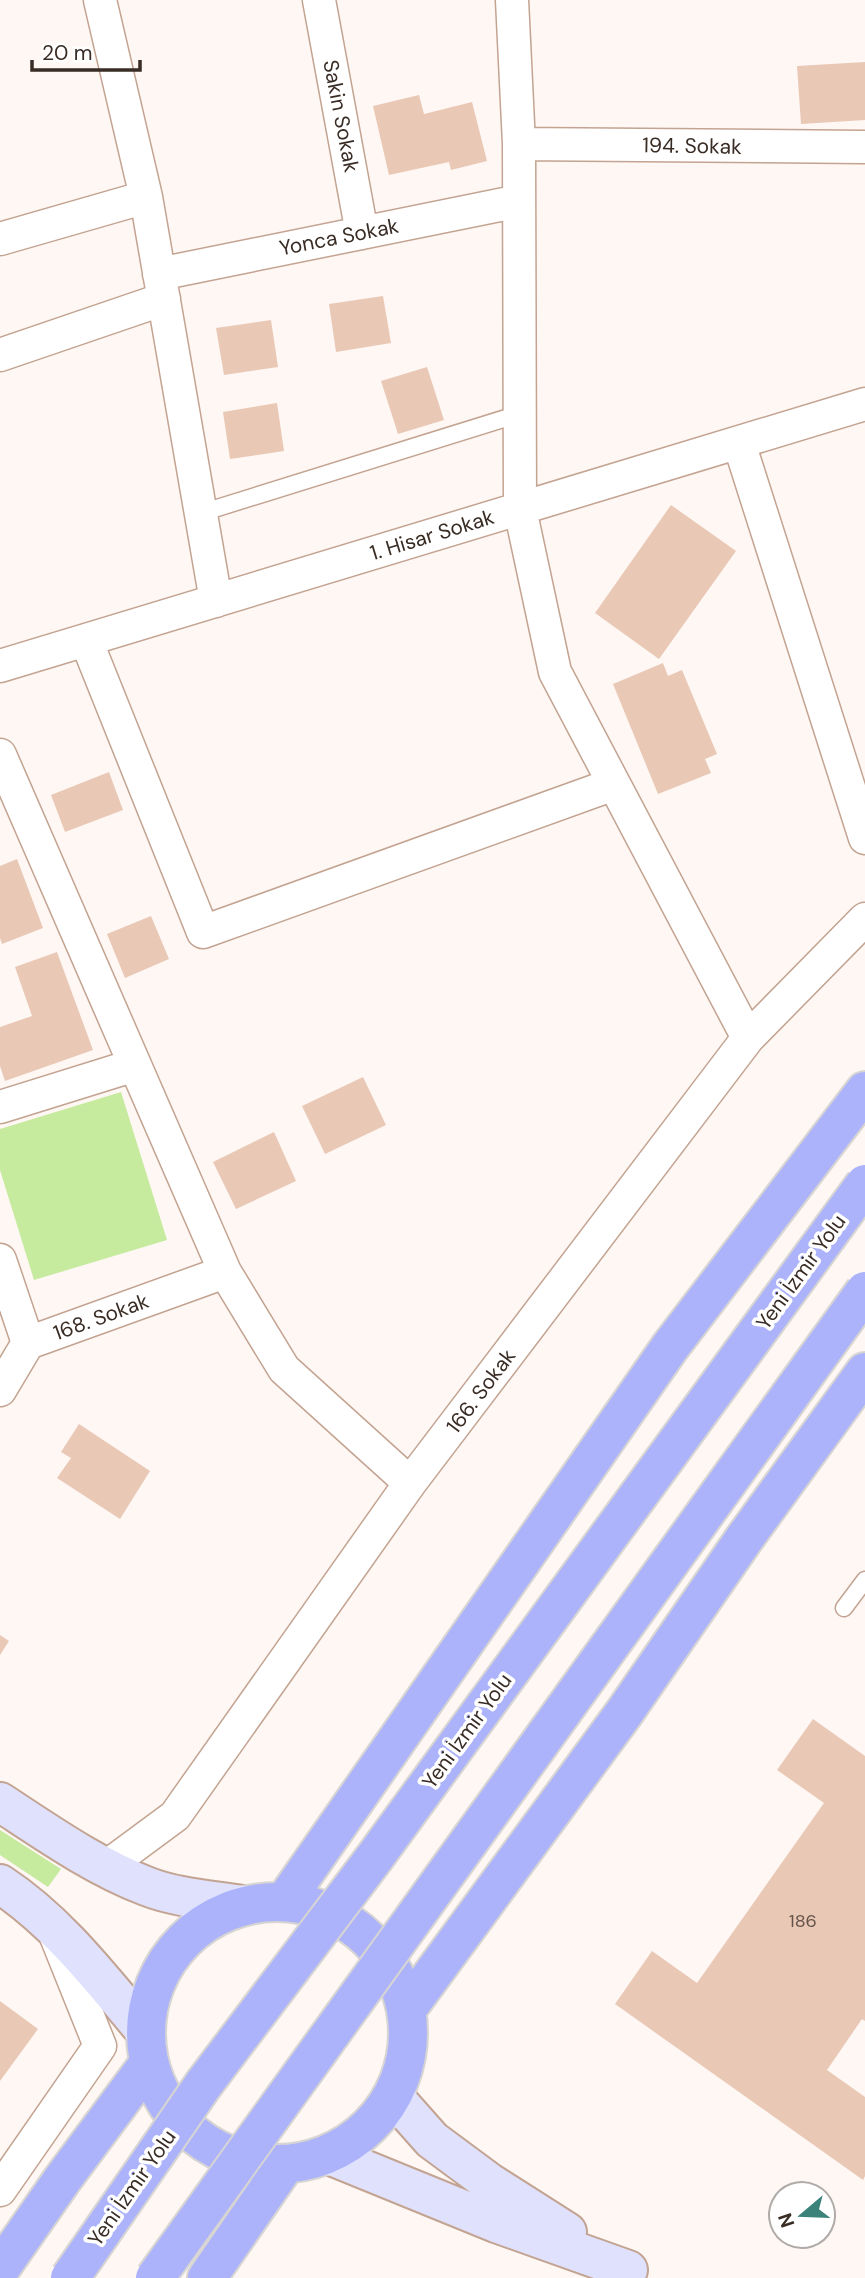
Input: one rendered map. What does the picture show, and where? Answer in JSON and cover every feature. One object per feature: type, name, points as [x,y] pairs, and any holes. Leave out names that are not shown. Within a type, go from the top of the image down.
[{"type":"highway","points":[[285,1901],[670,1347],[865,1091]]},
{"type":"highway","name":"Yeni İzmir Yolu","points":[[69,2278],[203,2085],[375,1857],[865,1184]]},
{"type":"highway","points":[[155,2278],[865,1292]]},
{"type":"highway","points":[[407,2009],[624,1713],[744,1539],[865,1372]]},
{"type":"highway","points":[[285,1901],[326,1910],[363,1932],[391,1967],[407,2009],[407,2053],[393,2096],[366,2131],[328,2155],[285,2165],[241,2161],[201,2142],[170,2111],[151,2073],[147,2047],[152,1989],[172,1951],[203,1922],[242,1905],[285,1901]]},
{"type":"highway","points":[[0,2269],[62,2180],[147,2047]]},
{"type":"highway","points":[[207,2278],[285,2165]]},
{"type":"main road","points":[[0,1801],[53,1837],[148,1887],[242,1905]]},
{"type":"main road","points":[[0,1884],[52,1926],[86,1962],[147,2047]]},
{"type":"main road","points":[[393,2096],[432,2140],[490,2183],[634,2274]]},
{"type":"main road","points":[[328,2155],[496,2223],[634,2274]]},
{"type":"street","points":[[100,0],[146,197],[216,601]]},
{"type":"street","name":"Sakin Sokak","points":[[319,0],[362,233]]},
{"type":"street","points":[[512,0],[519,144],[520,509],[555,672],[748,1038]]},
{"type":"street","name":"194. Sokak","points":[[519,144],[865,147]]},
{"type":"street","points":[[0,239],[146,197]]},
{"type":"street","name":"Yonca Sokak","points":[[0,355],[161,286],[362,233],[519,201]]},
{"type":"street","name":"1. Hisar Sokak","points":[[0,666],[865,404]]},
{"type":"street","points":[[738,443],[864,829]]},
{"type":"street","points":[[86,640],[203,932],[614,784]]},
{"type":"street","points":[[0,755],[225,1272],[284,1369],[410,1483]]},
{"type":"street","name":"166. Sokak","points":[[106,1867],[175,1815],[410,1483],[748,1038],[865,919]]},
{"type":"street","points":[[0,1107],[135,1065]]},
{"type":"street","points":[[0,1260],[28,1343]]},
{"type":"street","name":"168. Sokak","points":[[0,1390],[28,1343],[225,1272]]},
{"type":"street","points":[[0,2190],[100,2046],[52,1926]]},
{"type":"lane","points":[[201,513],[519,414]]},
{"type":"lane","points":[[844,1608],[865,1580]]},
{"type":"green space","points":[[121,1092],[167,1240],[34,1280],[0,1170],[0,1129]]},
{"type":"green space","points":[[0,1830],[61,1869],[48,1887],[0,1855]]},
{"type":"building","points":[[865,62],[865,120],[801,124],[797,66]]},
{"type":"building","points":[[419,95],[424,114],[472,102],[487,161],[451,170],[449,162],[389,175],[373,106]]},
{"type":"building","points":[[383,296],[391,343],[336,352],[329,304]]},
{"type":"building","points":[[271,320],[278,367],[224,375],[216,328]]},
{"type":"building","points":[[427,367],[444,420],[398,434],[381,381]]},
{"type":"building","points":[[277,403],[284,451],[230,459],[223,412]]},
{"type":"building","points":[[671,505],[736,551],[659,659],[595,613]]},
{"type":"building","points":[[663,663],[668,676],[682,670],[717,754],[705,759],[711,773],[658,794],[613,684]]},
{"type":"building","points":[[109,772],[123,810],[65,832],[51,795]]},
{"type":"building","points":[[17,859],[43,928],[2,944],[0,866]]},
{"type":"building","points":[[151,916],[169,959],[125,978],[107,934]]},
{"type":"building","points":[[57,952],[93,1050],[5,1081],[0,1066],[0,1027],[32,1016],[15,967]]},
{"type":"building","points":[[363,1077],[386,1125],[325,1154],[302,1106]]},
{"type":"building","points":[[274,1132],[296,1181],[236,1209],[213,1162]]},
{"type":"building","points":[[79,1424],[150,1471],[120,1519],[57,1478],[71,1458],[61,1452]]},
{"type":"building","points":[[0,1635],[9,1641],[0,1655]]},
{"type":"building","points":[[813,1719],[865,1756],[865,2021],[862,2019],[827,2070],[865,2097],[863,2180],[615,2004],[652,1951],[697,1983],[824,1803],[777,1770]]},
{"type":"building","points":[[0,2001],[38,2029],[0,2081]]}]
